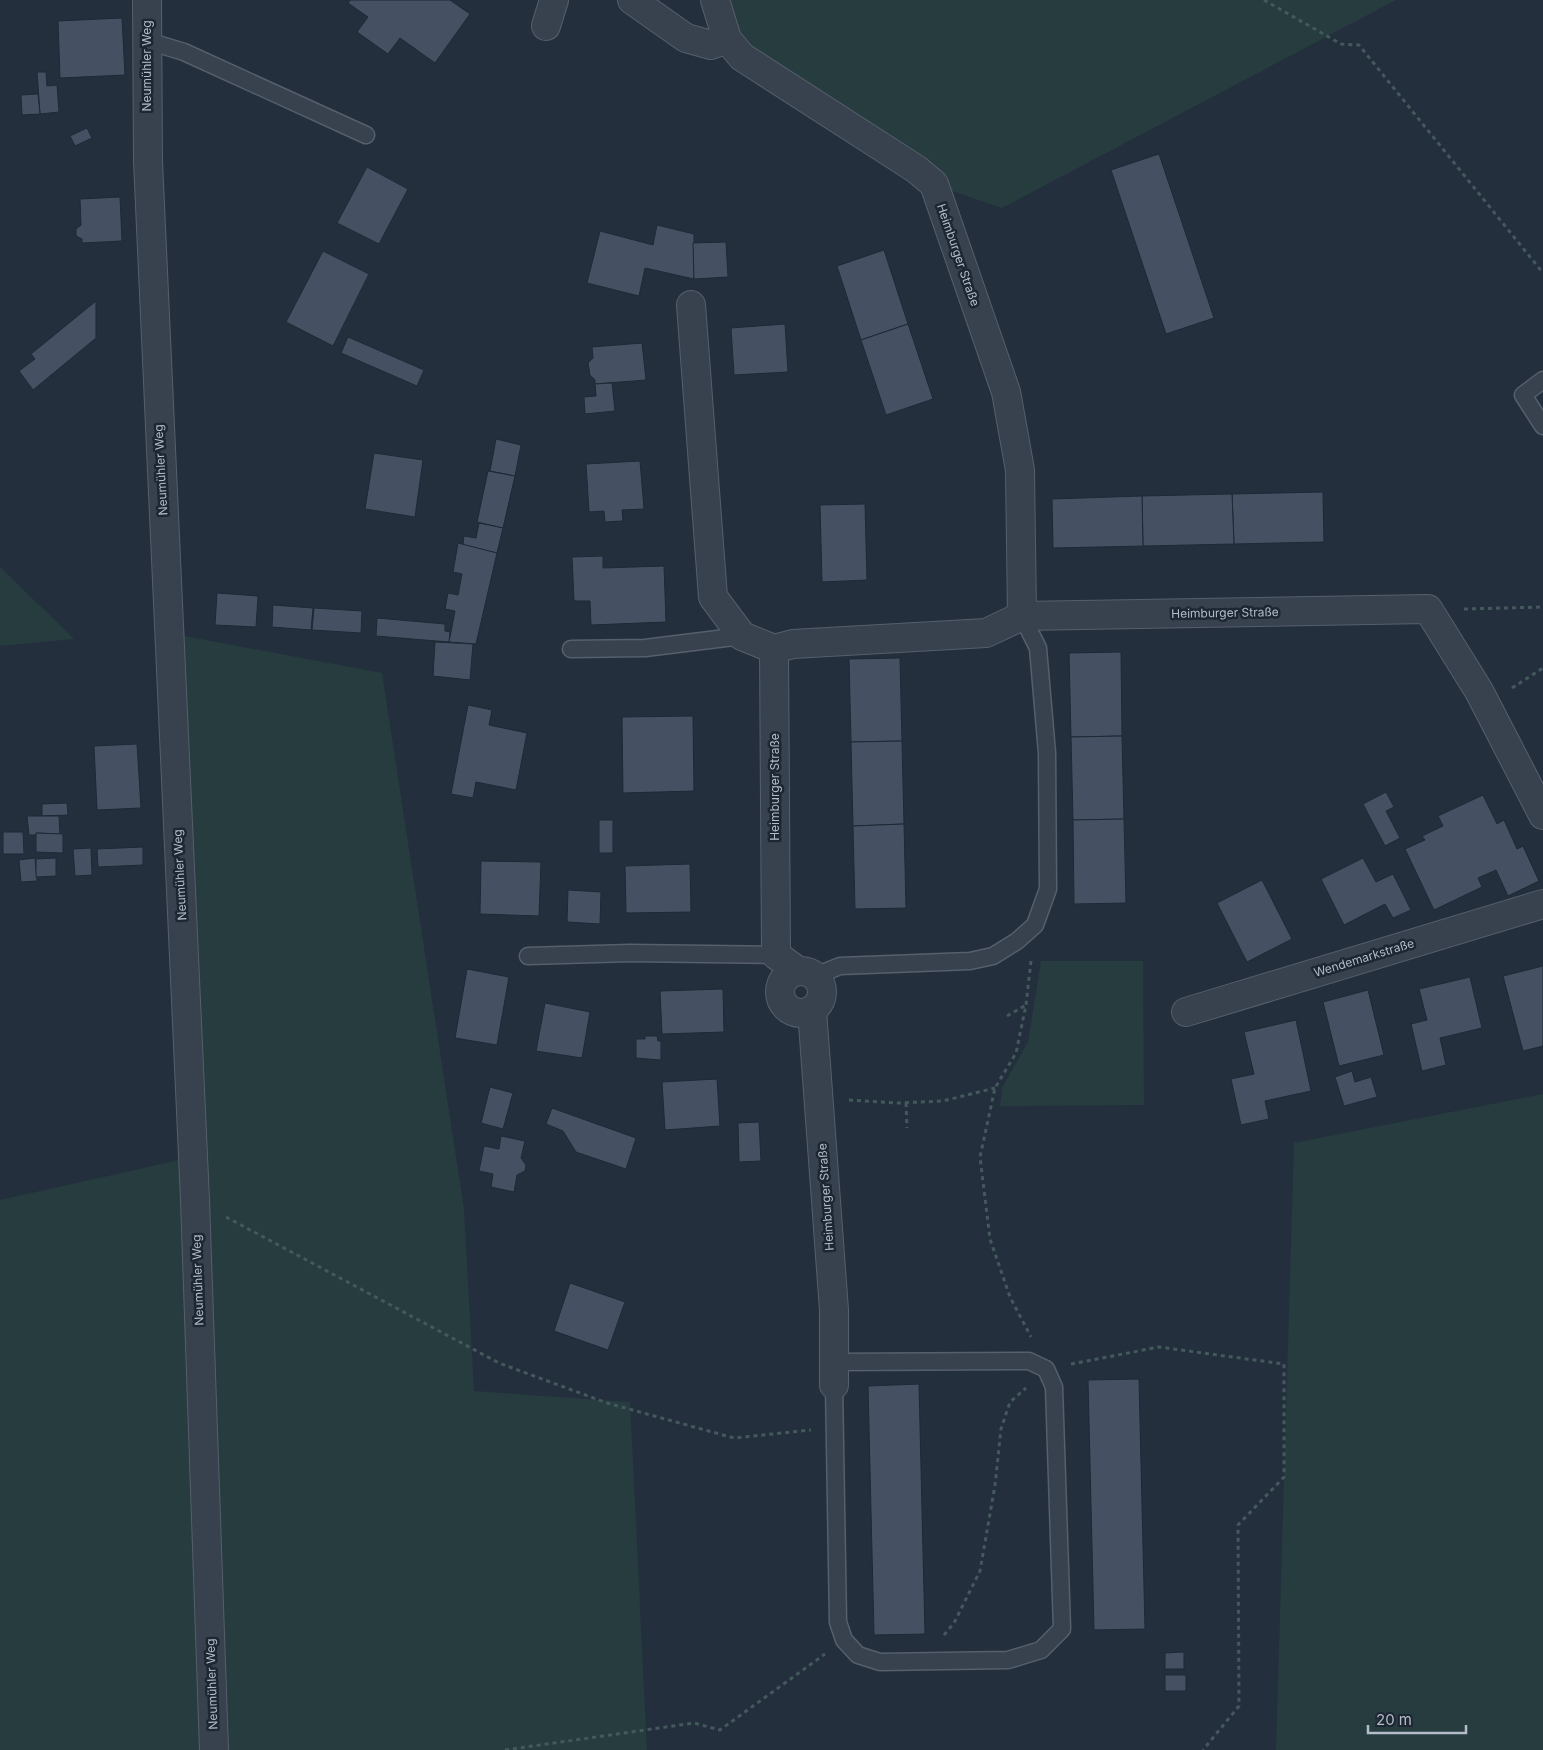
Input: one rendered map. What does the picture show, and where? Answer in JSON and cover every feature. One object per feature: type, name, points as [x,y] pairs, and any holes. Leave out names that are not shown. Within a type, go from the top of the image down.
[{"type":"street","name":"Neumühler Weg","points":[[147,0],[147,152],[195,1200],[214,1750]]},
{"type":"street","points":[[546,26],[554,0]]},
{"type":"street","points":[[632,0],[686,38],[711,45],[727,39]]},
{"type":"street","name":"Heimburger Straße","points":[[714,0],[727,39],[742,57],[916,169],[934,184],[1006,392],[1020,470],[1022,616]]},
{"type":"street","points":[[691,305],[713,597],[742,636],[774,649]]},
{"type":"street","points":[[1428,609],[1486,706],[1543,815]]},
{"type":"street","name":"Heimburger Straße","points":[[776,955],[774,649],[793,644],[986,633],[1022,616],[1428,609]]},
{"type":"street","name":"Wendemarkstraße","points":[[1186,1012],[1543,904]]},
{"type":"street","points":[[776,955],[806,974]]},
{"type":"street","points":[[806,974],[786,978],[780,993],[783,1003],[797,1013],[812,1010]]},
{"type":"street","name":"Heimburger Straße","points":[[806,974],[820,981],[822,997],[818,1005],[812,1010],[834,1310],[834,1373]]},
{"type":"lane","points":[[148,41],[184,52],[366,135]]},
{"type":"lane","points":[[1543,380],[1522,396],[1543,426]]},
{"type":"lane","points":[[806,974],[840,966],[970,961],[993,956],[1017,941],[1035,925],[1048,890],[1047,753],[1038,648],[1022,616]]},
{"type":"lane","points":[[571,649],[645,648],[742,636]]},
{"type":"lane","points":[[528,956],[630,953],[776,955]]},
{"type":"lane","points":[[1029,1361],[1046,1369],[1054,1387],[1062,1629],[1040,1650],[1008,1660],[880,1662],[858,1655],[844,1640],[838,1622],[834,1373],[1029,1361]]},
{"type":"path","points":[[1264,0],[1341,44],[1359,45],[1543,274]]},
{"type":"path","points":[[1428,609],[1543,608]]},
{"type":"path","points":[[1486,706],[1543,668]]},
{"type":"path","points":[[1035,925],[1026,1005],[1016,1053],[996,1088],[980,1157],[990,1239],[1010,1297],[1046,1369]]},
{"type":"path","points":[[1007,1016],[1026,1005]]},
{"type":"path","points":[[818,1098],[906,1103],[943,1101],[996,1088]]},
{"type":"path","points":[[906,1103],[907,1128]]},
{"type":"path","points":[[195,1200],[499,1363],[606,1403],[734,1438],[836,1428]]},
{"type":"path","points":[[924,1661],[954,1623],[980,1571],[995,1485],[1001,1429],[1010,1402],[1046,1369],[1159,1347],[1284,1364],[1284,1477],[1238,1525],[1239,1706],[1203,1750]]},
{"type":"path","points":[[505,1750],[694,1723],[720,1730],[844,1640]]},
{"type":"green space","points":[[721,0],[1396,0],[1002,208],[943,188],[747,51]]},
{"type":"green space","points":[[0,567],[74,639],[0,646]]},
{"type":"green space","points":[[179,635],[382,673],[464,1209],[474,1391],[630,1402],[647,1750],[0,1750],[0,1200],[193,1157]]},
{"type":"green space","points":[[1041,961],[1143,961],[1144,1105],[1000,1106],[1002,1088],[1028,1042]]},
{"type":"green space","points":[[1543,1094],[1543,1750],[1276,1750],[1294,1143]]},
{"type":"building","points":[[350,0],[450,0],[470,14],[435,63],[400,38],[388,54],[357,32],[368,17],[348,3]]},
{"type":"building","points":[[122,18],[125,75],[60,78],[58,21]]},
{"type":"building","points":[[37,72],[46,72],[47,86],[57,85],[59,112],[40,114]]},
{"type":"building","points":[[38,94],[40,114],[22,115],[21,95]]},
{"type":"building","points":[[87,128],[92,138],[75,146],[70,136]]},
{"type":"building","points":[[1159,154],[1214,318],[1166,334],[1111,170]]},
{"type":"building","points":[[367,167],[408,189],[379,244],[337,223]]},
{"type":"building","points":[[120,197],[122,241],[82,243],[82,239],[76,236],[76,229],[81,225],[80,199]]},
{"type":"building","points":[[657,225],[694,234],[694,279],[645,268],[639,296],[587,283],[600,231],[653,245]]},
{"type":"building","points":[[726,242],[728,277],[694,279],[693,243]]},
{"type":"building","points":[[884,250],[908,324],[861,340],[837,266]]},
{"type":"building","points":[[323,251],[369,274],[333,346],[286,322]]},
{"type":"building","points":[[96,301],[96,338],[33,390],[19,371],[35,359],[31,354]]},
{"type":"building","points":[[785,324],[788,372],[734,375],[731,328]]},
{"type":"building","points":[[908,324],[933,399],[886,415],[861,340]]},
{"type":"building","points":[[348,337],[424,370],[417,386],[341,353]]},
{"type":"building","points":[[642,343],[646,380],[595,384],[595,380],[590,375],[588,363],[593,358],[592,347]]},
{"type":"building","points":[[612,383],[615,411],[585,414],[584,397],[596,396],[595,384]]},
{"type":"building","points":[[496,439],[521,445],[515,476],[490,471]]},
{"type":"building","points":[[374,453],[423,460],[415,517],[365,509]]},
{"type":"building","points":[[640,461],[644,509],[622,510],[623,521],[605,522],[604,511],[589,512],[586,464]]},
{"type":"building","points":[[488,471],[515,476],[503,528],[477,522]]},
{"type":"building","points":[[1323,492],[1324,542],[1234,544],[1232,494]]},
{"type":"building","points":[[1232,494],[1234,544],[1143,546],[1142,496]]},
{"type":"building","points":[[1142,496],[1143,546],[1053,548],[1052,499]]},
{"type":"building","points":[[865,504],[867,580],[822,582],[820,505]]},
{"type":"building","points":[[479,523],[503,528],[497,553],[463,545],[464,536],[476,538]]},
{"type":"building","points":[[458,543],[497,553],[476,644],[449,642],[455,611],[445,609],[448,593],[458,595],[462,574],[453,572]]},
{"type":"building","points":[[603,556],[603,568],[664,566],[666,622],[591,625],[590,601],[574,601],[572,557]]},
{"type":"building","points":[[217,593],[258,596],[256,627],[215,625]]},
{"type":"building","points":[[273,605],[313,608],[311,630],[272,627]]},
{"type":"building","points":[[314,608],[362,611],[361,633],[312,630]]},
{"type":"building","points":[[377,618],[445,624],[445,631],[450,632],[449,642],[376,636]]},
{"type":"building","points":[[435,642],[473,644],[470,680],[433,676]]},
{"type":"building","points":[[1121,652],[1122,736],[1071,737],[1069,653]]},
{"type":"building","points":[[900,658],[902,741],[851,742],[849,659]]},
{"type":"building","points":[[468,705],[492,710],[489,725],[527,733],[516,790],[476,782],[473,798],[451,794]]},
{"type":"building","points":[[693,716],[694,791],[623,793],[622,717]]},
{"type":"building","points":[[1122,736],[1124,819],[1073,820],[1071,737]]},
{"type":"building","points":[[902,741],[904,824],[853,826],[851,742]]},
{"type":"building","points":[[137,744],[141,808],[97,810],[94,746]]},
{"type":"building","points":[[1386,792],[1394,807],[1386,811],[1400,838],[1385,846],[1363,804]]},
{"type":"building","points":[[1483,795],[1497,824],[1504,820],[1517,849],[1523,846],[1539,881],[1508,896],[1496,870],[1478,878],[1482,887],[1434,910],[1405,849],[1425,840],[1422,836],[1443,826],[1438,816]]},
{"type":"building","points":[[67,803],[68,815],[42,816],[42,804]]},
{"type":"building","points":[[27,816],[59,816],[60,834],[36,833],[36,835],[29,835]]},
{"type":"building","points":[[1124,819],[1126,903],[1074,904],[1073,820]]},
{"type":"building","points":[[599,820],[613,820],[613,853],[599,853]]},
{"type":"building","points":[[904,824],[906,908],[855,909],[853,826]]},
{"type":"building","points":[[3,832],[23,832],[24,854],[3,854]]},
{"type":"building","points":[[36,833],[63,834],[63,853],[36,852]]},
{"type":"building","points":[[143,847],[143,865],[98,867],[97,849]]},
{"type":"building","points":[[91,848],[92,875],[75,876],[73,849]]},
{"type":"building","points":[[35,858],[37,881],[21,882],[19,860]]},
{"type":"building","points":[[56,858],[56,876],[36,877],[36,859]]},
{"type":"building","points":[[1363,858],[1376,882],[1393,874],[1411,910],[1393,918],[1385,904],[1344,925],[1321,879]]},
{"type":"building","points":[[481,861],[541,862],[539,916],[480,914]]},
{"type":"building","points":[[690,864],[691,912],[626,913],[625,866]]},
{"type":"building","points":[[1262,880],[1292,939],[1247,962],[1217,903]]},
{"type":"building","points":[[568,890],[601,892],[600,924],[567,922]]},
{"type":"building","points":[[1543,966],[1543,1046],[1523,1051],[1503,976]]},
{"type":"building","points":[[467,969],[509,977],[497,1045],[455,1038]]},
{"type":"building","points":[[1470,977],[1482,1028],[1440,1038],[1446,1065],[1422,1071],[1411,1024],[1427,1020],[1419,989]]},
{"type":"building","points":[[723,989],[724,1032],[662,1034],[660,991]]},
{"type":"building","points":[[1368,990],[1384,1055],[1339,1066],[1323,1002]]},
{"type":"building","points":[[545,1003],[590,1012],[582,1058],[536,1051]]},
{"type":"building","points":[[1296,1020],[1311,1091],[1265,1101],[1269,1119],[1241,1125],[1231,1079],[1254,1074],[1244,1032]]},
{"type":"building","points":[[645,1036],[657,1036],[658,1041],[661,1041],[661,1060],[636,1058],[636,1039],[645,1039]]},
{"type":"building","points":[[1352,1071],[1355,1082],[1371,1077],[1377,1097],[1344,1106],[1335,1077]]},
{"type":"building","points":[[717,1079],[720,1126],[665,1130],[662,1082]]},
{"type":"building","points":[[490,1087],[513,1093],[503,1129],[481,1123]]},
{"type":"building","points":[[552,1108],[636,1138],[626,1169],[576,1152],[563,1131],[546,1124]]},
{"type":"building","points":[[759,1122],[761,1161],[739,1162],[738,1123]]},
{"type":"building","points":[[501,1136],[525,1141],[521,1158],[526,1165],[525,1171],[517,1175],[514,1192],[491,1187],[493,1174],[479,1171],[484,1146],[499,1149]]},
{"type":"building","points":[[570,1283],[625,1302],[608,1350],[554,1331]]},
{"type":"building","points":[[1139,1379],[1145,1629],[1094,1630],[1088,1380]]},
{"type":"building","points":[[919,1384],[925,1634],[874,1635],[868,1386]]},
{"type":"building","points":[[1184,1652],[1184,1669],[1165,1669],[1165,1653]]},
{"type":"building","points":[[1165,1675],[1186,1675],[1186,1691],[1165,1691]]}]
